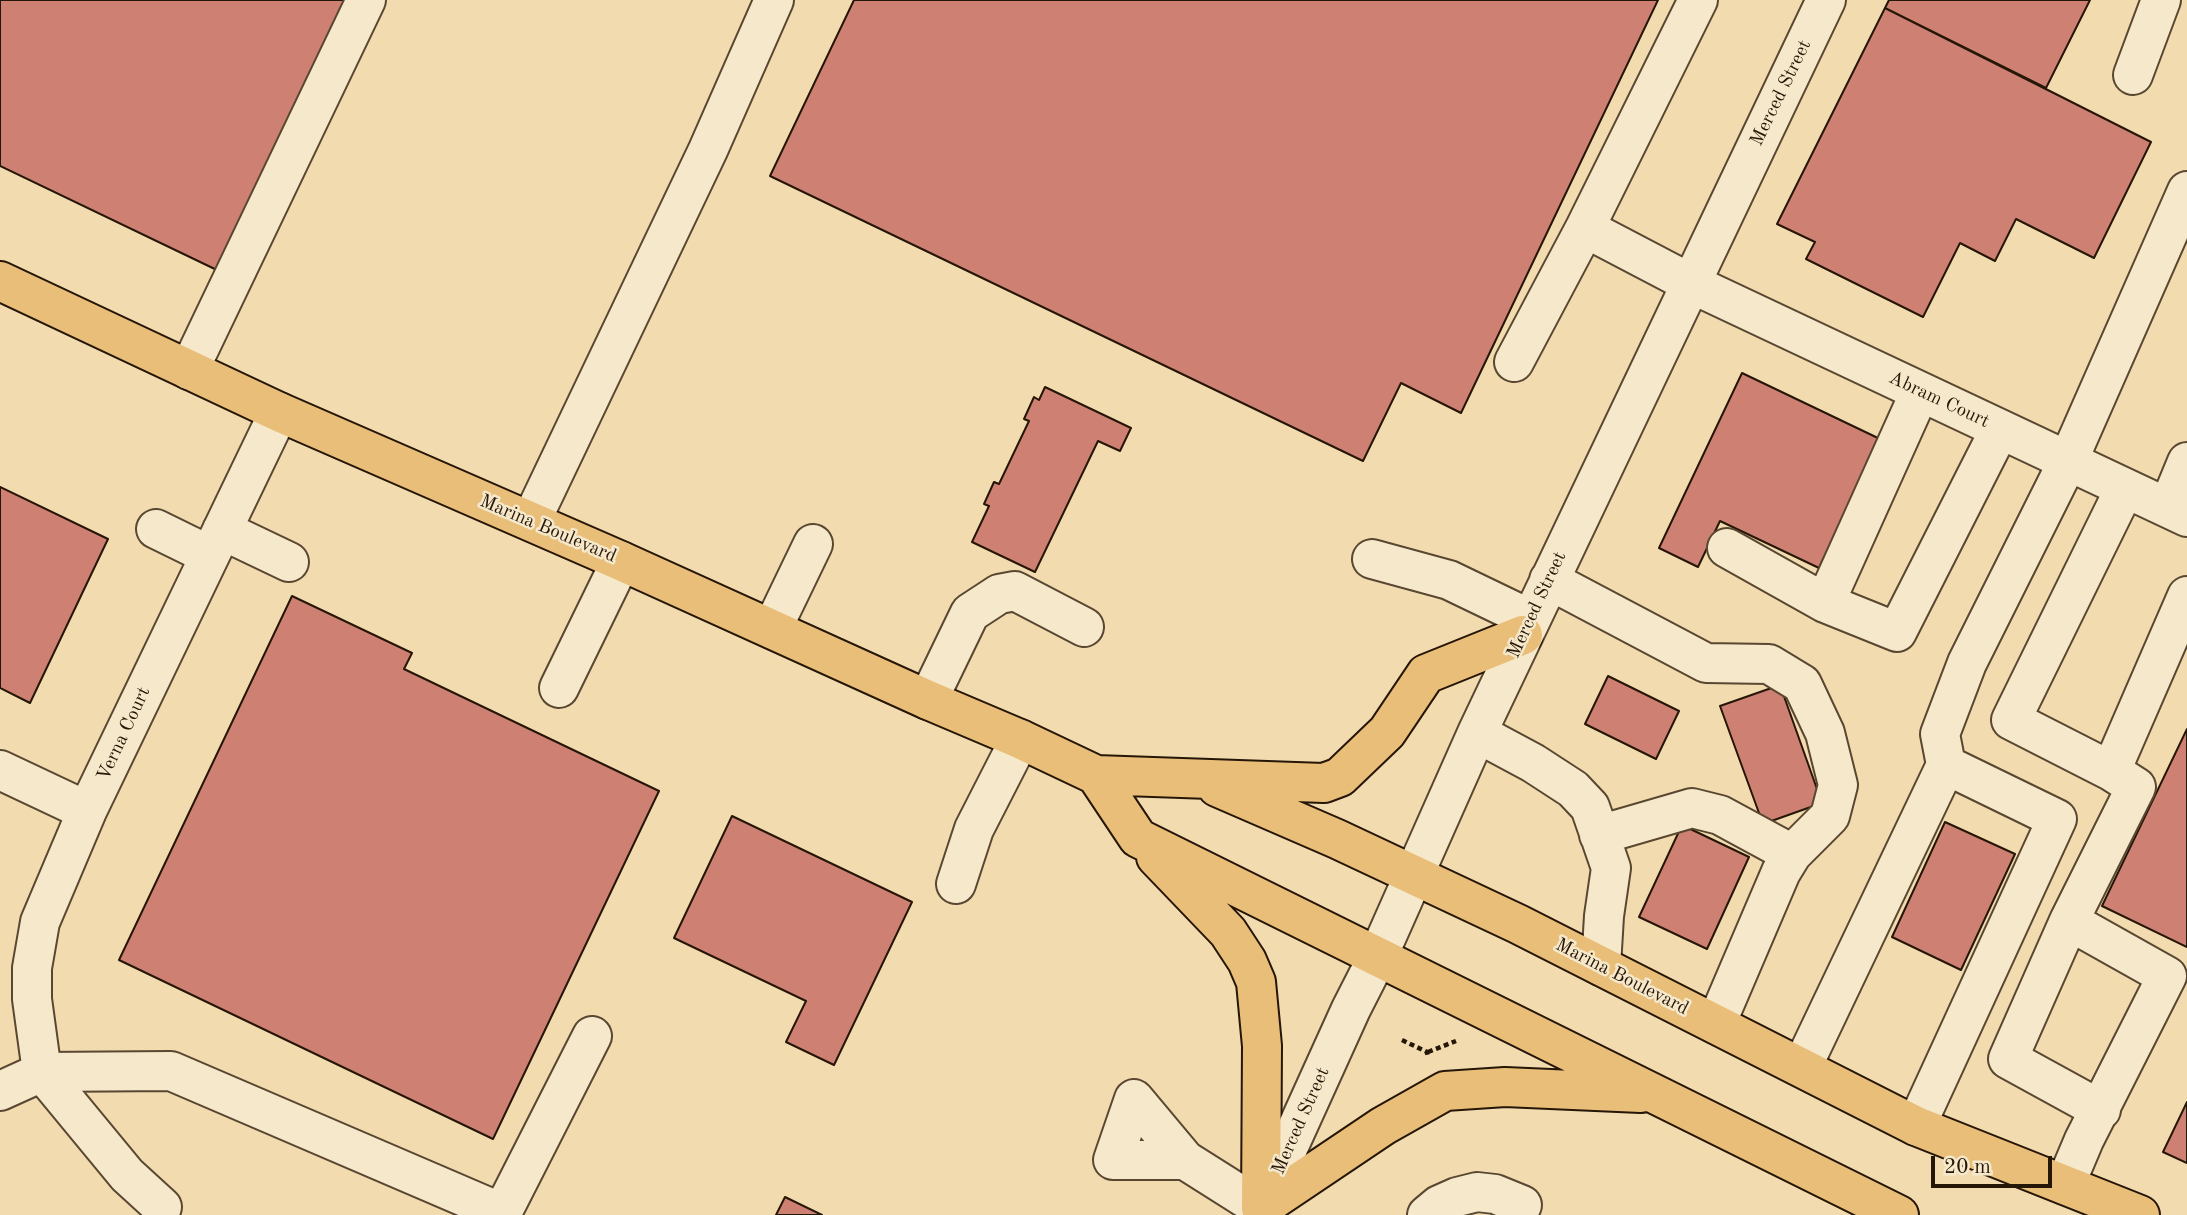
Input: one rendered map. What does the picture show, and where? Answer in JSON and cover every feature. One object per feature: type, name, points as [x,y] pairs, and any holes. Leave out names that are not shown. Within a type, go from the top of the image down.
[{"type":"main road","name":"Marina Boulevard","points":[[0,281],[279,412],[531,521],[928,700],[1020,738],[1096,775],[1196,778],[1337,839],[1518,924],[1916,1126],[2140,1215]]},
{"type":"main road","points":[[1196,778],[1324,783],[1340,777],[1388,732],[1426,674],[1527,627]]},
{"type":"main road","points":[[1096,775],[1138,838],[1228,932],[1247,961],[1256,982],[1262,1046],[1259,1211]]},
{"type":"main road","points":[[1138,838],[1471,1004],[1657,1093],[1889,1213]]},
{"type":"main road","points":[[1259,1211],[1383,1126],[1446,1091],[1505,1087],[1657,1093]]},
{"type":"street","points":[[189,370],[366,0]]},
{"type":"street","points":[[531,521],[708,150],[774,0]]},
{"type":"street","points":[[1514,362],[1585,228],[1699,0]]},
{"type":"street","name":"Merced Street","points":[[1259,1211],[1378,956],[1477,733],[1826,0]]},
{"type":"street","points":[[2133,75],[2161,0]]},
{"type":"street","points":[[1802,1067],[1946,765],[1940,734],[1967,663],[2068,461],[2187,191]]},
{"type":"street","name":"Abram Court","points":[[1585,228],[1690,283],[2177,513]]},
{"type":"street","points":[[1825,603],[1920,391]]},
{"type":"street","name":"Verna Court","points":[[42,1072],[32,999],[32,968],[40,922],[87,811],[279,412]]},
{"type":"street","points":[[1727,548],[1825,603],[1898,632],[2000,429]]},
{"type":"street","points":[[2177,513],[2187,462]]},
{"type":"street","points":[[2101,1110],[2008,1059],[2068,921],[2136,787],[2111,771],[2011,720],[2125,488]]},
{"type":"street","points":[[156,529],[289,562]]},
{"type":"street","points":[[772,629],[813,544]]},
{"type":"street","points":[[1372,559],[1449,580],[1527,627]]},
{"type":"street","points":[[559,688],[621,561]]},
{"type":"street","points":[[1549,580],[1706,663],[1769,664],[1802,684],[1825,733],[1838,785],[1830,816],[1792,855],[1781,872],[1716,1024]]},
{"type":"street","points":[[928,700],[970,613],[999,594],[1015,591],[1084,627]]},
{"type":"street","points":[[2111,771],[2187,596]]},
{"type":"street","points":[[1477,733],[1533,763],[1573,789],[1590,807],[1611,868],[1601,966]]},
{"type":"street","points":[[956,884],[974,829],[1020,738]]},
{"type":"street","points":[[1916,1126],[2057,819],[1946,765]]},
{"type":"street","points":[[0,770],[87,811]]},
{"type":"street","points":[[1599,835],[1692,808],[1720,815],[1792,855]]},
{"type":"street","points":[[2065,1185],[2084,1140],[2167,976],[2068,921]]},
{"type":"street","points":[[0,1091],[42,1072],[171,1071],[502,1213],[592,1036]]},
{"type":"street","points":[[42,1072],[127,1175],[162,1207]]},
{"type":"street","points":[[1185,1160],[1259,1211]]},
{"type":"street","points":[[1427,1215],[1440,1205],[1477,1192],[1495,1194],[1522,1205]]},
{"type":"path","points":[[1402,1040],[1427,1052],[1457,1041]]},
{"type":"path","points":[[1427,1052],[1429,1065]]},
{"type":"building","points":[[0,0],[349,0],[221,272],[0,166]]},
{"type":"building","points":[[854,0],[1658,0],[1461,413],[1401,383],[1363,461],[770,176]]},
{"type":"building","points":[[1889,0],[2090,0],[2046,88],[1885,8]]},
{"type":"building","points":[[1885,8],[2151,142],[2094,258],[2016,219],[1995,261],[1960,243],[1923,317],[1806,259],[1815,242],[1777,224]]},
{"type":"building","points":[[1742,373],[1880,439],[1819,568],[1720,521],[1698,567],[1659,548]]},
{"type":"building","points":[[1045,387],[1131,428],[1120,451],[1098,441],[1035,572],[972,542],[989,506],[984,504],[994,482],[999,484],[1029,421],[1024,419],[1034,397],[1039,400]]},
{"type":"building","points":[[0,487],[108,539],[30,703],[0,688]]},
{"type":"building","points":[[292,596],[412,653],[404,669],[659,791],[493,1139],[119,960]]},
{"type":"building","points":[[1608,676],[1679,711],[1656,759],[1585,724]]},
{"type":"building","points":[[1780,685],[1822,803],[1763,824],[1720,706]]},
{"type":"building","points":[[2187,729],[2187,947],[2102,906]]},
{"type":"building","points":[[732,816],[912,902],[834,1065],[786,1042],[806,1001],[674,938]]},
{"type":"building","points":[[1945,822],[2015,854],[1961,970],[1892,937]]},
{"type":"building","points":[[1682,825],[1749,857],[1707,949],[1639,917]]},
{"type":"building","points":[[2187,1102],[2187,1163],[2163,1152]]},
{"type":"building","points":[[785,1197],[822,1215],[776,1215]]}]
